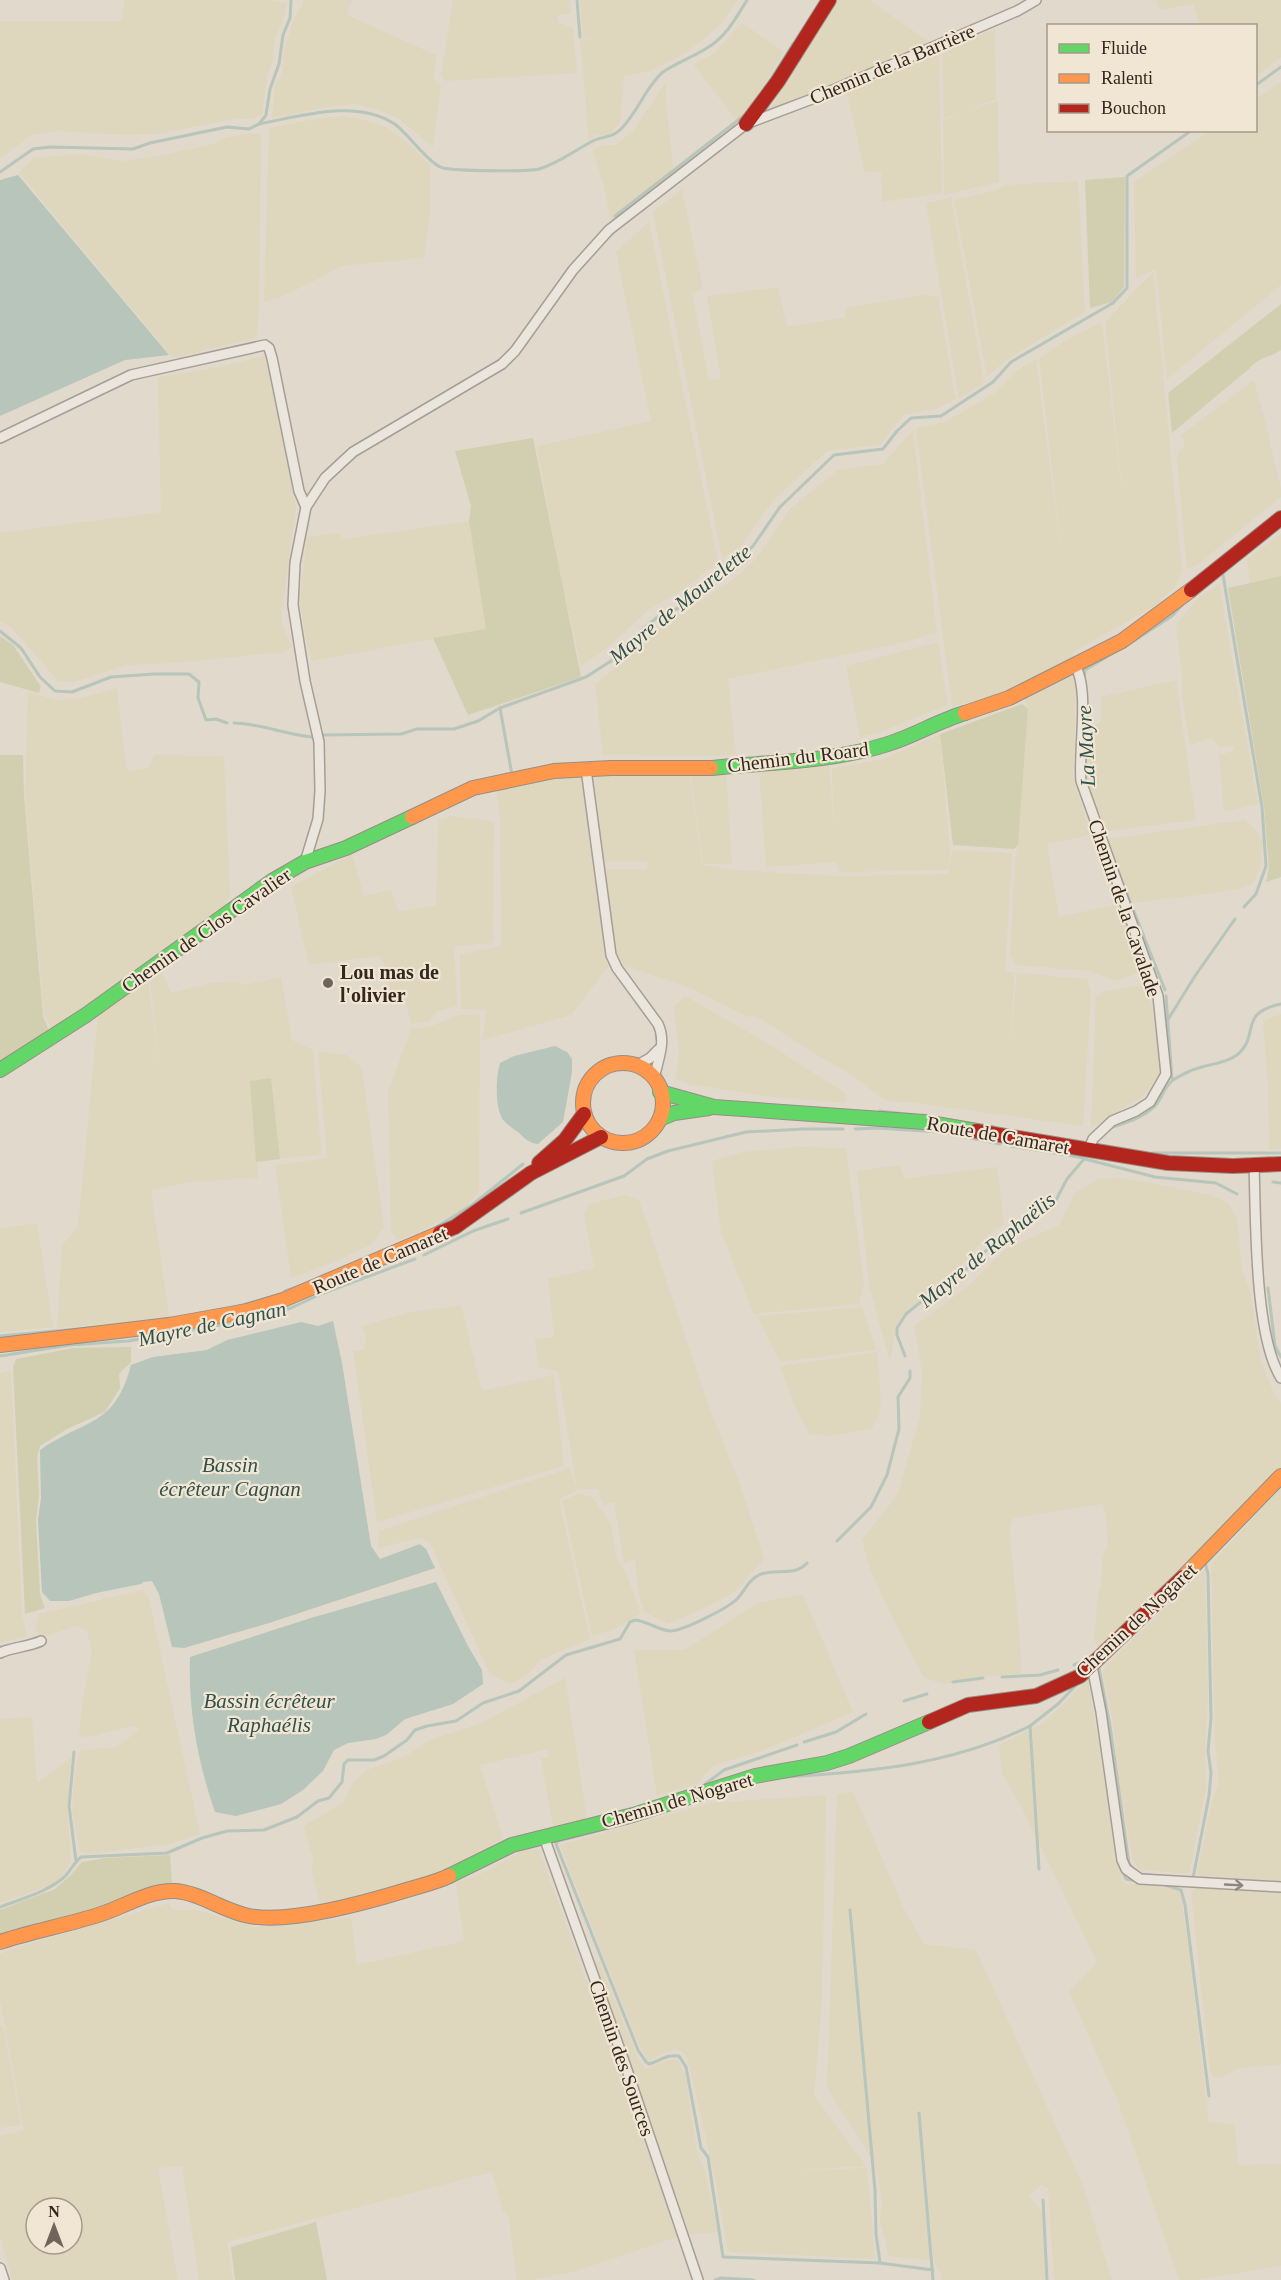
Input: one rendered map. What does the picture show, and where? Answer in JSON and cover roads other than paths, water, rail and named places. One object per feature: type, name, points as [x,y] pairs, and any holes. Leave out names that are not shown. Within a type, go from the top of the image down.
[{"type":"street","name":"Chemin de Clos Cavalier","points":[[0,1070],[86,1015],[272,881],[305,862],[318,819],[320,791],[319,742],[292,605],[295,563],[306,507],[325,478],[353,452],[482,378],[502,364],[515,351],[573,270],[609,230],[746,124],[778,81],[829,0]]},
{"type":"street","name":"Chemin de la Barrière","points":[[746,124],[812,99],[1017,11],[1036,0]]},
{"type":"street","points":[[0,438],[130,375],[265,345],[269,348],[272,358],[299,491],[306,507]]},
{"type":"street","name":"Chemin du Roard","points":[[305,862],[346,849],[473,788],[554,771],[708,768],[853,753],[889,744],[948,718],[987,707],[1075,666],[1122,641],[1281,518]]},
{"type":"street","name":"Chemin de la Cavalade","points":[[1075,666],[1080,677],[1083,715],[1081,781],[1158,996],[1166,1074],[1150,1102],[1112,1121],[1093,1139],[1099,1153]]},
{"type":"street","points":[[586,769],[611,956],[617,968],[658,1024],[662,1034],[657,1086],[662,1105],[660,1119]]},
{"type":"street","points":[[636,1066],[650,1058],[662,1044]]},
{"type":"street","name":"Route de Camaret","points":[[531,1173],[539,1162],[574,1130],[584,1114],[584,1095],[594,1076],[611,1065],[625,1063],[636,1066],[646,1071],[657,1086],[714,1107]]},
{"type":"street","name":"Route de Camaret","points":[[0,1345],[169,1325],[212,1318],[283,1300],[455,1227],[531,1173],[601,1137],[623,1143],[641,1139],[655,1128],[660,1119],[674,1113],[714,1107],[915,1121],[1099,1153],[1185,1165],[1281,1164]]},
{"type":"street","points":[[584,1114],[591,1127],[601,1137]]},
{"type":"street","points":[[1254,1166],[1261,1300],[1272,1358],[1281,1377]]},
{"type":"street","name":"Chemin de Nogaret","points":[[0,1942],[40,1929],[101,1914],[136,1899],[164,1892],[189,1893],[227,1910],[263,1917],[297,1916],[365,1903],[446,1878],[512,1845],[633,1815],[755,1776],[826,1763],[849,1756],[969,1706],[1019,1700],[1050,1691],[1080,1676],[1092,1666],[1212,1549],[1281,1476]]},
{"type":"street","points":[[0,1653],[41,1641]]},
{"type":"street","points":[[1092,1666],[1101,1712],[1122,1860],[1126,1869],[1140,1879],[1281,1887]]},
{"type":"street","name":"Chemin des Sources","points":[[544,1837],[624,2061],[698,2280]]},
{"type":"street","points":[[0,2268],[4,2280]]},
{"type":"water","points":[[18,175],[169,355],[125,360],[0,416],[0,180]]},
{"type":"water","points":[[555,1046],[567,1052],[572,1059],[572,1072],[563,1122],[538,1144],[529,1141],[502,1118],[497,1097],[500,1063],[514,1056]]},
{"type":"water","name":"Bassin écrêteur Cagnan","points":[[333,1321],[342,1363],[371,1546],[380,1559],[420,1544],[426,1549],[435,1568],[269,1623],[184,1648],[172,1647],[159,1594],[152,1581],[69,1601],[50,1601],[42,1592],[38,1520],[41,1498],[40,1450],[107,1411],[124,1385],[131,1365],[153,1357],[207,1350],[227,1340],[301,1322],[318,1326]]},
{"type":"water","name":"Bassin écrêteur Raphaélis","points":[[436,1582],[482,1670],[483,1684],[453,1704],[405,1719],[386,1735],[376,1739],[348,1743],[334,1750],[323,1771],[303,1790],[281,1804],[236,1816],[215,1812],[195,1736],[190,1657],[311,1618]]},
{"type":"waterway","points":[[0,172],[33,149],[51,147],[133,149],[150,143],[227,127],[249,129],[259,124],[266,115],[270,89],[279,64],[283,35],[290,18],[291,0]]},
{"type":"waterway","points":[[577,0],[580,37]]},
{"type":"waterway","points":[[259,124],[329,111],[364,112],[396,125],[425,155],[443,168],[491,171],[539,169],[595,140],[617,133],[632,116],[657,78],[668,69],[714,44],[730,27],[747,0]]},
{"type":"waterway","points":[[766,87],[793,44]]},
{"type":"waterway","name":"Mayre de Mourelette","points":[[1257,84],[1281,67]]},
{"type":"waterway","points":[[615,216],[746,114]]},
{"type":"waterway","name":"Mayre de Mourelette","points":[[321,735],[401,734],[417,729],[454,729],[478,721],[500,708],[586,677],[611,661],[659,616],[681,607],[753,546],[780,507],[834,455],[883,449],[911,418],[941,416],[993,382],[1011,362],[1113,303],[1127,288],[1127,176],[1189,132]]},
{"type":"waterway","points":[[1223,575],[1262,807],[1266,866],[1256,894],[1244,907]]},
{"type":"waterway","name":"La Mayre","points":[[1129,644],[1172,616],[1184,603]]},
{"type":"waterway","name":"Mayre de Mourelette","points":[[0,631],[21,648],[40,677],[55,691],[72,692],[111,677],[189,674],[199,682],[198,698],[206,720],[216,719],[227,723]]},
{"type":"waterway","name":"La Mayre","points":[[1084,678],[1085,670],[1113,653]]},
{"type":"waterway","points":[[500,708],[512,775]]},
{"type":"waterway","name":"Mayre de Mourelette","points":[[234,723],[312,737]]},
{"type":"waterway","points":[[1082,797],[1088,813]]},
{"type":"waterway","name":"La Mayre","points":[[1112,856],[1165,990]]},
{"type":"waterway","points":[[1167,1021],[1235,919]]},
{"type":"waterway","name":"La Mayre","points":[[1166,996],[1172,1080]]},
{"type":"waterway","name":"Mayre de Cagnan","points":[[1110,1128],[1145,1114],[1157,1103],[1167,1086],[1176,1078],[1195,1069],[1233,1058],[1244,1047],[1254,1019],[1259,1013],[1281,1004]]},
{"type":"waterway","points":[[880,1111],[914,1115]]},
{"type":"waterway","points":[[932,1117],[994,1127]]},
{"type":"waterway","name":"Mayre de Cagnan","points":[[855,1129],[878,1128],[938,1132]]},
{"type":"waterway","name":"Mayre de Cagnan","points":[[521,1213],[624,1176],[647,1159],[668,1151],[746,1132],[843,1129]]},
{"type":"waterway","name":"Mayre de Cagnan","points":[[950,1134],[1000,1144]]},
{"type":"waterway","name":"Mayre de Cagnan","points":[[1011,1146],[1084,1158]]},
{"type":"waterway","points":[[1152,1153],[1281,1153]]},
{"type":"waterway","name":"Mayre de Raphaëlis","points":[[905,1356],[897,1335],[897,1328],[906,1314],[963,1272],[1004,1234],[1055,1202],[1067,1179],[1084,1159]]},
{"type":"waterway","name":"Mayre de Raphaëlis","points":[[1085,1159],[1155,1177],[1216,1183],[1237,1194]]},
{"type":"waterway","points":[[430,1231],[472,1205],[523,1164]]},
{"type":"waterway","name":"Mayre de Raphaëlis","points":[[1273,1182],[1281,1183]]},
{"type":"waterway","name":"Mayre de Cagnan","points":[[424,1255],[473,1231],[508,1219]]},
{"type":"waterway","name":"Mayre de Cagnan","points":[[0,1356],[70,1345],[128,1341],[249,1320],[291,1308],[321,1294],[415,1259]]},
{"type":"waterway","points":[[285,1291],[305,1284]]},
{"type":"waterway","points":[[1268,1288],[1275,1346],[1281,1357]]},
{"type":"waterway","points":[[239,1306],[267,1298]]},
{"type":"waterway","points":[[157,1320],[171,1318]]},
{"type":"waterway","points":[[0,1336],[100,1327]]},
{"type":"waterway","name":"Mayre de Raphaëlis","points":[[837,1541],[871,1507],[887,1475],[899,1429],[898,1397],[910,1378],[910,1371]]},
{"type":"waterway","points":[[1193,1878],[1209,1796],[1211,1773],[1208,1751],[1211,1718],[1208,1574],[1205,1562]]},
{"type":"waterway","name":"Mayre de Raphaëlis","points":[[0,1907],[55,1884],[65,1877],[81,1857],[167,1853],[202,1838],[227,1831],[264,1830],[297,1817],[318,1801],[329,1798],[342,1782],[344,1764],[348,1760],[374,1760],[384,1756],[407,1740],[415,1730],[456,1721],[483,1703],[519,1691],[566,1655],[620,1639],[630,1622],[635,1620],[661,1629],[676,1630],[725,1608],[740,1596],[752,1580],[759,1575],[796,1570],[807,1563]]},
{"type":"waterway","points":[[0,1647],[9,1645]]},
{"type":"waterway","points":[[1074,1665],[1093,1657]]},
{"type":"waterway","points":[[1099,1668],[1110,1726],[1129,1863],[1134,1870]]},
{"type":"waterway","points":[[1002,1677],[1040,1675],[1058,1670]]},
{"type":"waterway","points":[[953,1682],[983,1678]]},
{"type":"waterway","points":[[1039,1869],[1030,1726],[1058,1704],[1078,1683]]},
{"type":"waterway","points":[[904,1701],[927,1694]]},
{"type":"waterway","points":[[804,1742],[836,1732],[866,1714]]},
{"type":"waterway","points":[[784,1777],[879,1769],[941,1758],[971,1750],[1030,1726]]},
{"type":"waterway","points":[[700,1788],[724,1770],[797,1745]]},
{"type":"waterway","points":[[74,1752],[69,1806],[76,1861]]},
{"type":"waterway","points":[[629,1823],[558,1841],[556,1844],[638,2050],[649,2064],[667,2057],[679,2056],[686,2067],[701,2148],[708,2157],[723,2257],[880,2263],[933,2270]]},
{"type":"waterway","points":[[1121,1868],[1126,1879],[1137,1881]]},
{"type":"waterway","points":[[1139,1874],[1159,1876]]},
{"type":"waterway","points":[[1165,1885],[1181,1890],[1185,1905],[1209,2096]]},
{"type":"waterway","points":[[850,1910],[880,2263]]},
{"type":"waterway","points":[[919,2113],[933,2280]]},
{"type":"waterway","points":[[1043,2200],[1047,2280]]},
{"type":"waterway","points":[[715,2280],[721,2278],[754,2280]]},
{"type":"place","name":"Lou mas de l'olivier","points":[[328,983]]}]
